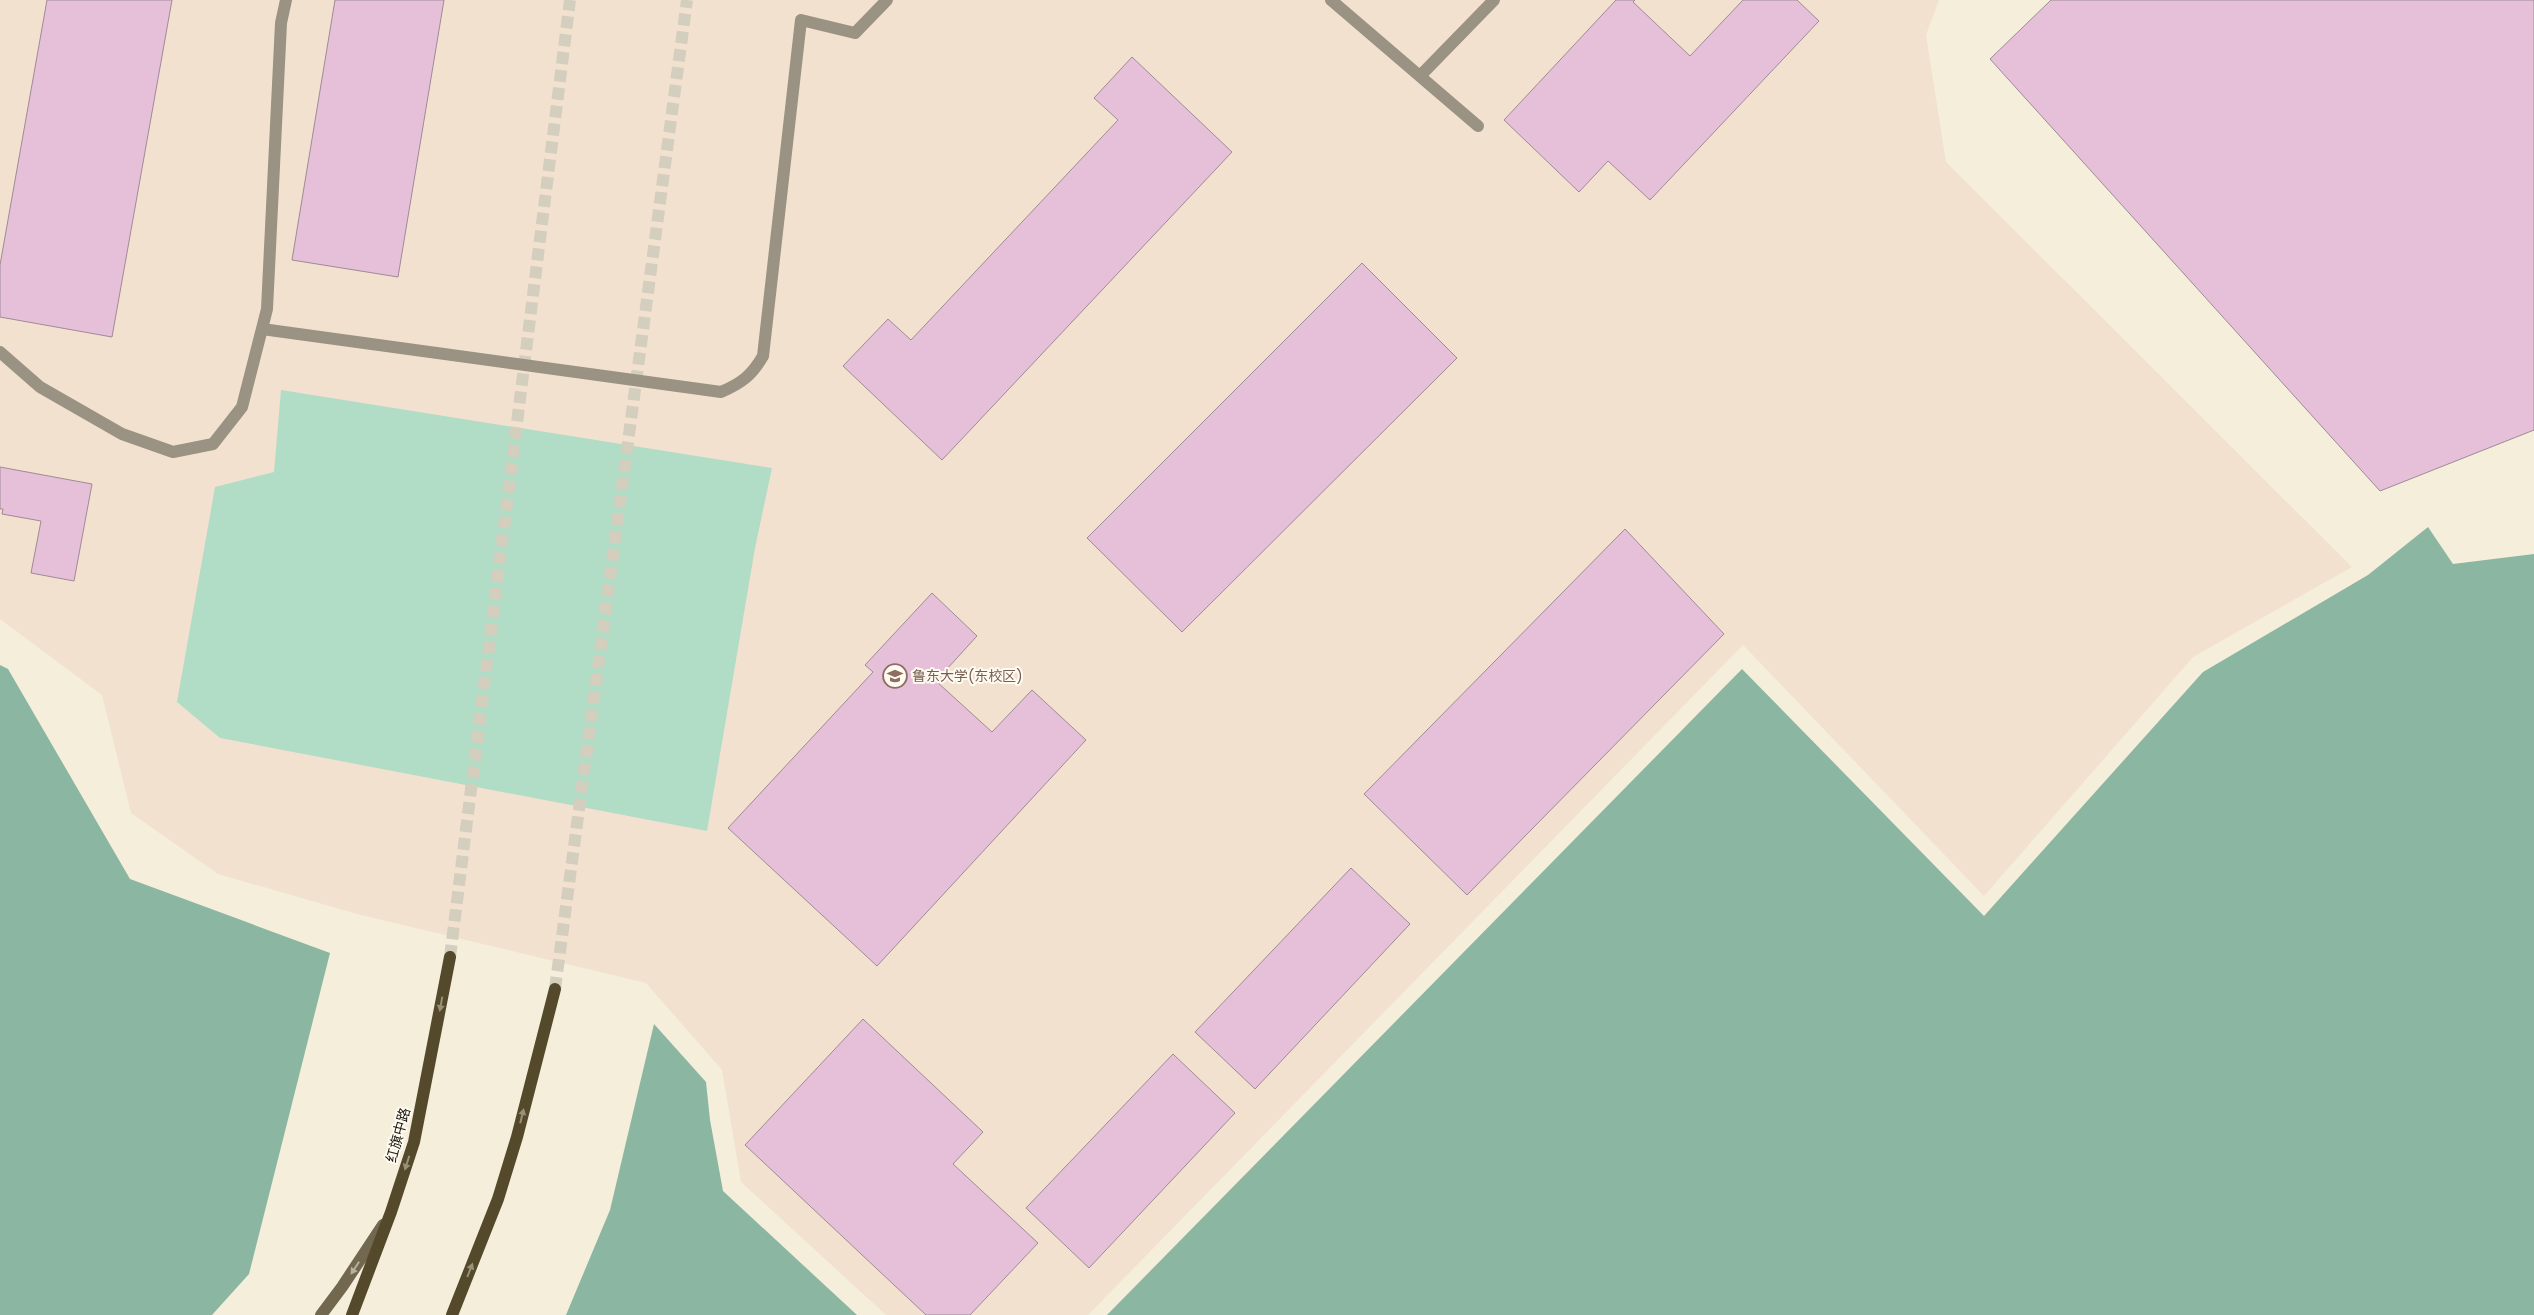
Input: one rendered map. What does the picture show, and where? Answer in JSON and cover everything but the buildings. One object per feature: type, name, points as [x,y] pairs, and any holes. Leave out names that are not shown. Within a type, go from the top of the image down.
[{"type":"main road","name":"红旗中路","points":[[352,1315],[391,1212],[414,1142],[450,956]]},
{"type":"main road","points":[[452,1315],[498,1199],[517,1136],[555,989]]},
{"type":"main road","points":[[321,1315],[342,1287],[391,1212]]},
{"type":"lane","points":[[0,352],[40,387],[122,434],[173,452],[213,444],[242,407],[267,308],[282,23],[286,0]]},
{"type":"lane","points":[[262,329],[721,392],[742,383],[755,370],[763,356],[801,20],[855,33],[887,0]]},
{"type":"lane","points":[[1331,0],[1478,126]]},
{"type":"lane","points":[[1420,76],[1494,0]]},
{"type":"shaded area","name":"鲁东大学(东校区)","points":[[0,0],[1939,0],[1926,35],[1946,162],[2352,567],[2193,657],[1984,896],[1743,645],[1088,1315],[886,1315],[741,1182],[722,1070],[646,983],[357,914],[218,874],[131,813],[102,695],[0,619]]},
{"type":"green space","points":[[281,390],[772,468],[755,548],[707,831],[220,738],[177,702],[215,487],[274,472]]},
{"type":"green space","points":[[2428,527],[2453,564],[2534,554],[2534,1315],[1107,1315],[1742,669],[1984,916],[2203,672],[2368,575]]},
{"type":"green space","points":[[0,665],[8,669],[130,879],[330,953],[249,1274],[212,1315],[0,1315]]},
{"type":"green space","points":[[654,1024],[706,1082],[710,1120],[723,1191],[857,1315],[566,1315],[610,1210]]},
{"type":"tunnel","points":[[450,957],[570,0]]},
{"type":"tunnel","points":[[555,989],[687,0]]},
{"type":"place","name":"鲁东大学(东校区)","points":[[895,676]]}]
